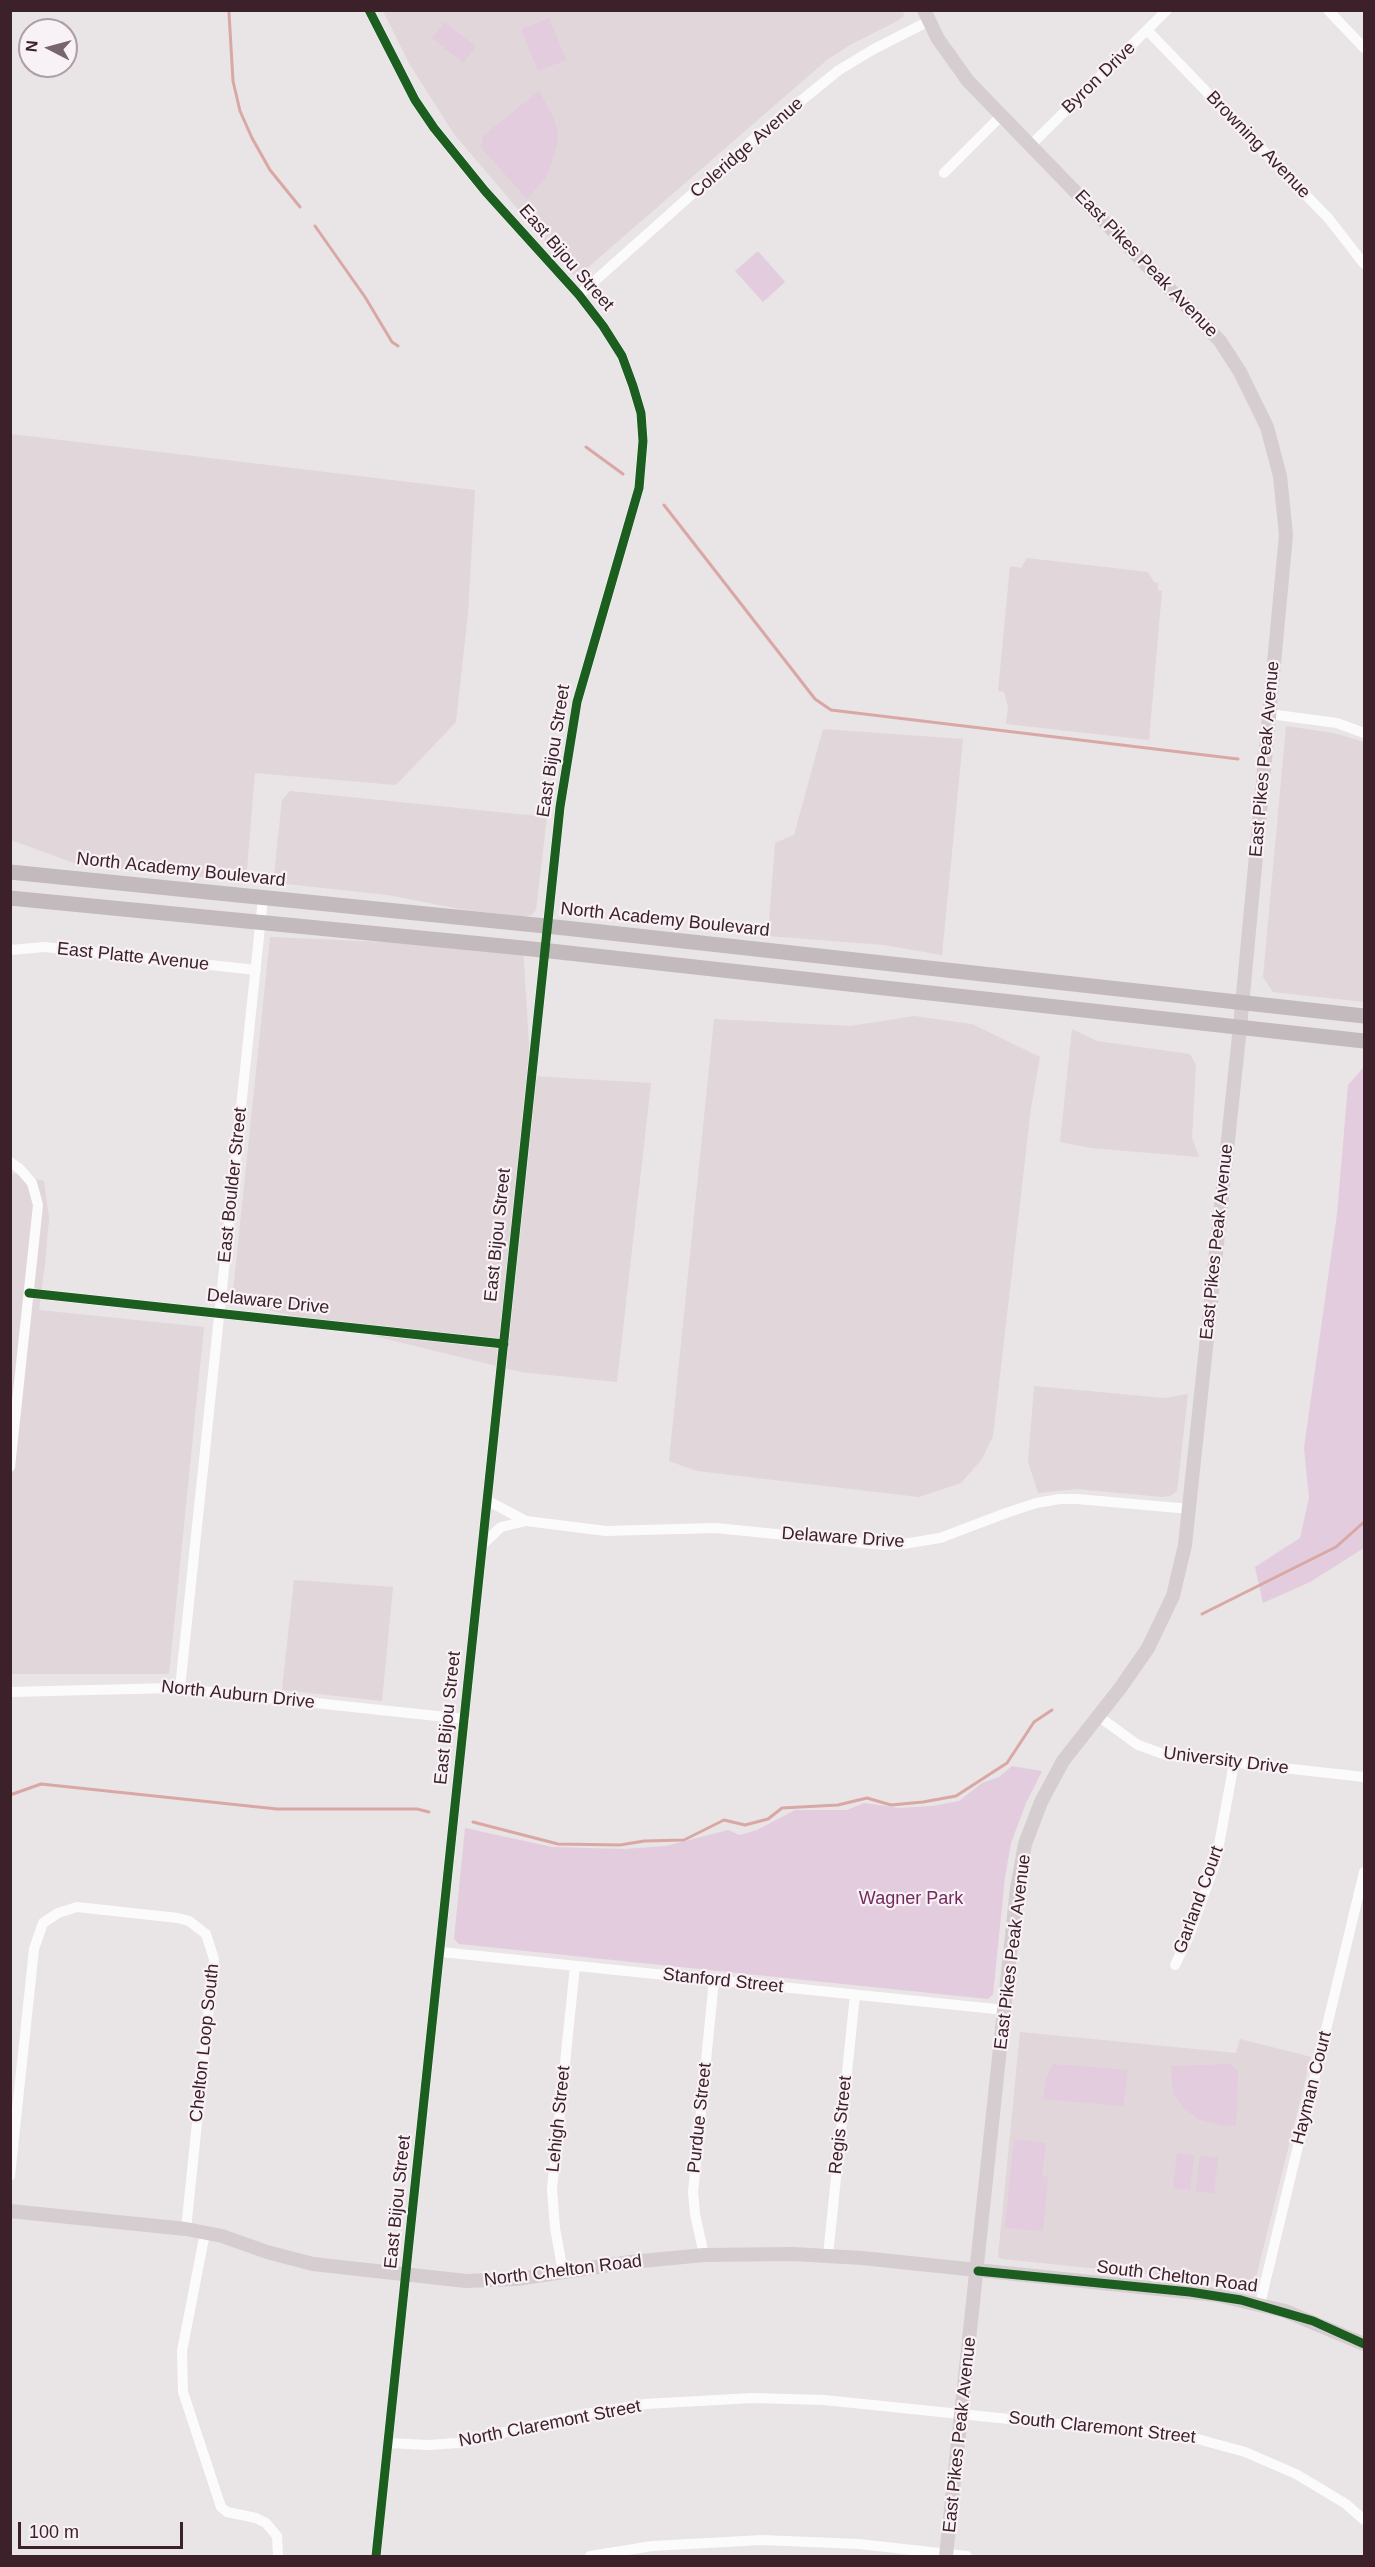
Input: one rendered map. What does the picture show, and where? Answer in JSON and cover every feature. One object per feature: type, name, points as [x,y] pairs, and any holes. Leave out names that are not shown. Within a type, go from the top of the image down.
[{"type":"highway","name":"North Academy Boulevard","points":[[10,872],[547,926],[1365,1016]]},
{"type":"highway","points":[[10,898],[545,951],[1365,1041]]},
{"type":"main road","name":"East Pikes Peak Avenue","points":[[926,16],[951,60],[1199,316],[1220,341],[1240,372],[1267,427],[1280,476],[1286,535],[1240,1027],[1190,1509],[1180,1571],[1163,1620],[1138,1665],[1074,1745],[1052,1779],[1028,1835],[1017,1888],[946,2556]]},
{"type":"main road","name":"North Chelton Road","points":[[10,2211],[186,2229],[205,2232],[313,2264],[489,2282],[631,2262],[704,2255],[828,2255],[978,2271]]},
{"type":"main road","name":"South Chelton Road","points":[[978,2271],[1207,2294],[1260,2304],[1313,2321],[1365,2344]]},
{"type":"street","name":"East Bijou Street","points":[[369,10],[415,100],[434,128],[485,191],[579,295],[622,356],[641,413],[642,464],[639,488],[577,702],[560,807],[376,2556]]},
{"type":"street","name":"Byron Drive","points":[[1031,145],[1167,10]]},
{"type":"street","points":[[1328,10],[1365,48]]},
{"type":"street","name":"Coleridge Avenue","points":[[579,295],[756,137],[839,70],[926,16]]},
{"type":"street","name":"Browning Avenue","points":[[1147,30],[1329,219],[1365,264]]},
{"type":"street","points":[[944,173],[1002,115]]},
{"type":"street","points":[[1269,714],[1337,723],[1365,733]]},
{"type":"street","name":"East Boulder Street","points":[[180,1688],[263,898]]},
{"type":"street","name":"East Platte Avenue","points":[[10,950],[45,947],[256,970]]},
{"type":"street","points":[[10,1162],[21,1169],[32,1184],[38,1205],[10,1467]]},
{"type":"street","name":"Delaware Drive","points":[[29,1293],[504,1344]]},
{"type":"street","name":"Delaware Drive","points":[[484,1543],[501,1527],[526,1521],[606,1531],[716,1528],[894,1545],[940,1538],[1025,1506],[1060,1499],[1190,1509]]},
{"type":"street","name":"Delaware Drive","points":[[488,1501],[526,1521]]},
{"type":"street","name":"North Auburn Drive","points":[[10,1692],[142,1687],[180,1688],[465,1719]]},
{"type":"street","name":"University Drive","points":[[1098,1716],[1124,1736],[1151,1751],[1166,1755],[1365,1777]]},
{"type":"street","name":"Garland Court","points":[[1175,1965],[1189,1936],[1216,1861],[1234,1763]]},
{"type":"street","name":"Hayman Court","points":[[1260,2304],[1365,1872]]},
{"type":"street","name":"Chelton Loop South","points":[[10,2176],[34,1949],[39,1930],[50,1918],[67,1909],[87,1907],[189,1921],[206,1934],[214,1959],[186,2229]]},
{"type":"street","name":"Stanford Street","points":[[441,1952],[1005,2010]]},
{"type":"street","name":"Lehigh Street","points":[[563,2272],[555,2228],[552,2188],[575,1966]]},
{"type":"street","name":"Purdue Street","points":[[704,2255],[695,2214],[693,2192],[714,1980]]},
{"type":"street","name":"Regis Street","points":[[828,2255],[855,1995]]},
{"type":"street","points":[[205,2232],[182,2352],[181,2377],[186,2405],[221,2507],[227,2512],[256,2518],[266,2523],[276,2536],[278,2556]]},
{"type":"street","name":"North Claremont Street","points":[[388,2443],[428,2445],[457,2443],[611,2409],[716,2399],[794,2398],[963,2413]]},
{"type":"street","name":"South Claremont Street","points":[[963,2413],[1171,2434],[1217,2443],[1262,2458],[1296,2474],[1346,2504],[1365,2520]]},
{"type":"street","points":[[590,2556],[662,2545],[762,2540],[831,2542],[946,2556],[967,2556]]},
{"type":"shaded area","points":[[903,10],[904,16],[899,20],[828,59],[578,276],[574,275],[454,134],[410,65],[383,11]]},
{"type":"shaded area","points":[[11,434],[475,490],[468,613],[456,722],[396,785],[255,773],[246,881],[82,866],[11,840]]},
{"type":"shaded area","points":[[1027,558],[1148,572],[1154,582],[1158,583],[1158,590],[1162,591],[1149,740],[1006,724],[1008,706],[1004,692],[998,691],[1010,566],[1021,568]]},
{"type":"shaded area","points":[[1286,726],[1334,733],[1364,742],[1364,1002],[1273,992],[1263,977]]},
{"type":"shaded area","points":[[823,729],[963,739],[942,955],[884,945],[768,936],[775,843],[794,835]]},
{"type":"shaded area","points":[[290,791],[547,817],[536,910],[532,915],[524,917],[460,909],[388,895],[277,883],[274,875],[282,800]]},
{"type":"shaded area","points":[[270,937],[523,948],[531,1076],[651,1083],[617,1382],[521,1372],[232,1301]]},
{"type":"shaded area","points":[[914,1016],[972,1024],[1040,1057],[1031,1108],[993,1436],[982,1459],[961,1483],[919,1497],[697,1471],[669,1461],[714,1019],[851,1026]]},
{"type":"shaded area","points":[[1072,1029],[1097,1041],[1190,1054],[1196,1065],[1192,1138],[1199,1157],[1090,1148],[1060,1142]]},
{"type":"shaded area","points":[[11,1173],[44,1181],[49,1218],[39,1310],[204,1327],[169,1674],[11,1674]]},
{"type":"shaded area","points":[[1034,1386],[1164,1398],[1188,1394],[1177,1491],[1170,1496],[1162,1497],[1077,1489],[1038,1493],[1028,1462]]},
{"type":"shaded area","points":[[294,1580],[393,1587],[382,1701],[282,1690]]},
{"type":"shaded area","points":[[1020,2032],[1236,2053],[1240,2039],[1311,2057],[1253,2289],[1197,2279],[998,2257]]},
{"type":"green space","points":[[549,18],[566,60],[538,71],[521,29]]},
{"type":"green space","points":[[445,22],[476,47],[463,63],[432,38]]},
{"type":"green space","points":[[539,91],[554,119],[558,134],[557,146],[547,176],[527,199],[481,147],[483,136]]},
{"type":"green space","points":[[758,251],[785,282],[763,302],[735,271]]},
{"type":"green space","points":[[1364,1067],[1364,1548],[1310,1582],[1263,1603],[1255,1567],[1300,1538],[1309,1498],[1304,1448],[1337,1214],[1348,1085]]},
{"type":"green space","name":"Wagner Park","points":[[1012,1766],[1042,1771],[1026,1803],[1011,1843],[1005,1877],[993,1994],[988,1999],[459,1944],[454,1939],[465,1828],[552,1847],[624,1849],[666,1846],[728,1830],[740,1835],[757,1830],[795,1810],[847,1810],[864,1803],[899,1808],[932,1806],[959,1801],[982,1783],[999,1777]]},
{"type":"green space","points":[[1053,2064],[1128,2070],[1123,2106],[1043,2099],[1046,2078]]},
{"type":"green space","points":[[1230,2064],[1238,2071],[1236,2125],[1224,2126],[1200,2120],[1185,2109],[1173,2093],[1171,2066]]},
{"type":"green space","points":[[1014,2139],[1046,2143],[1042,2176],[1048,2177],[1043,2231],[1005,2228]]},
{"type":"green space","points":[[1177,2153],[1194,2155],[1190,2190],[1173,2188]]},
{"type":"green space","points":[[1200,2156],[1218,2158],[1214,2193],[1196,2191]]},
{"type":"waterway","points":[[229,13],[233,81],[240,111],[270,170],[300,207]]},
{"type":"waterway","points":[[315,226],[365,297],[392,342],[398,346]]},
{"type":"waterway","points":[[586,447],[623,474]]},
{"type":"waterway","points":[[664,505],[815,699],[831,710],[1238,759]]},
{"type":"waterway","points":[[1202,1614],[1336,1547],[1364,1522]]},
{"type":"waterway","points":[[473,1822],[558,1844],[620,1845],[644,1841],[684,1840],[724,1820],[745,1825],[768,1819],[782,1808],[838,1805],[867,1798],[891,1805],[956,1796],[1007,1763],[1034,1722],[1052,1710]]},
{"type":"waterway","points":[[10,1795],[41,1784],[277,1809],[417,1809],[429,1812]]},
{"type":"cycle path","points":[[369,10],[415,100],[434,128],[485,191],[579,295],[603,326],[622,356],[633,386],[641,413],[643,441],[639,488],[577,702],[560,807],[376,2556]]},
{"type":"cycle path","points":[[29,1293],[504,1344]]},
{"type":"cycle path","points":[[978,2271],[1190,2292],[1241,2300],[1313,2321],[1364,2344]]}]
